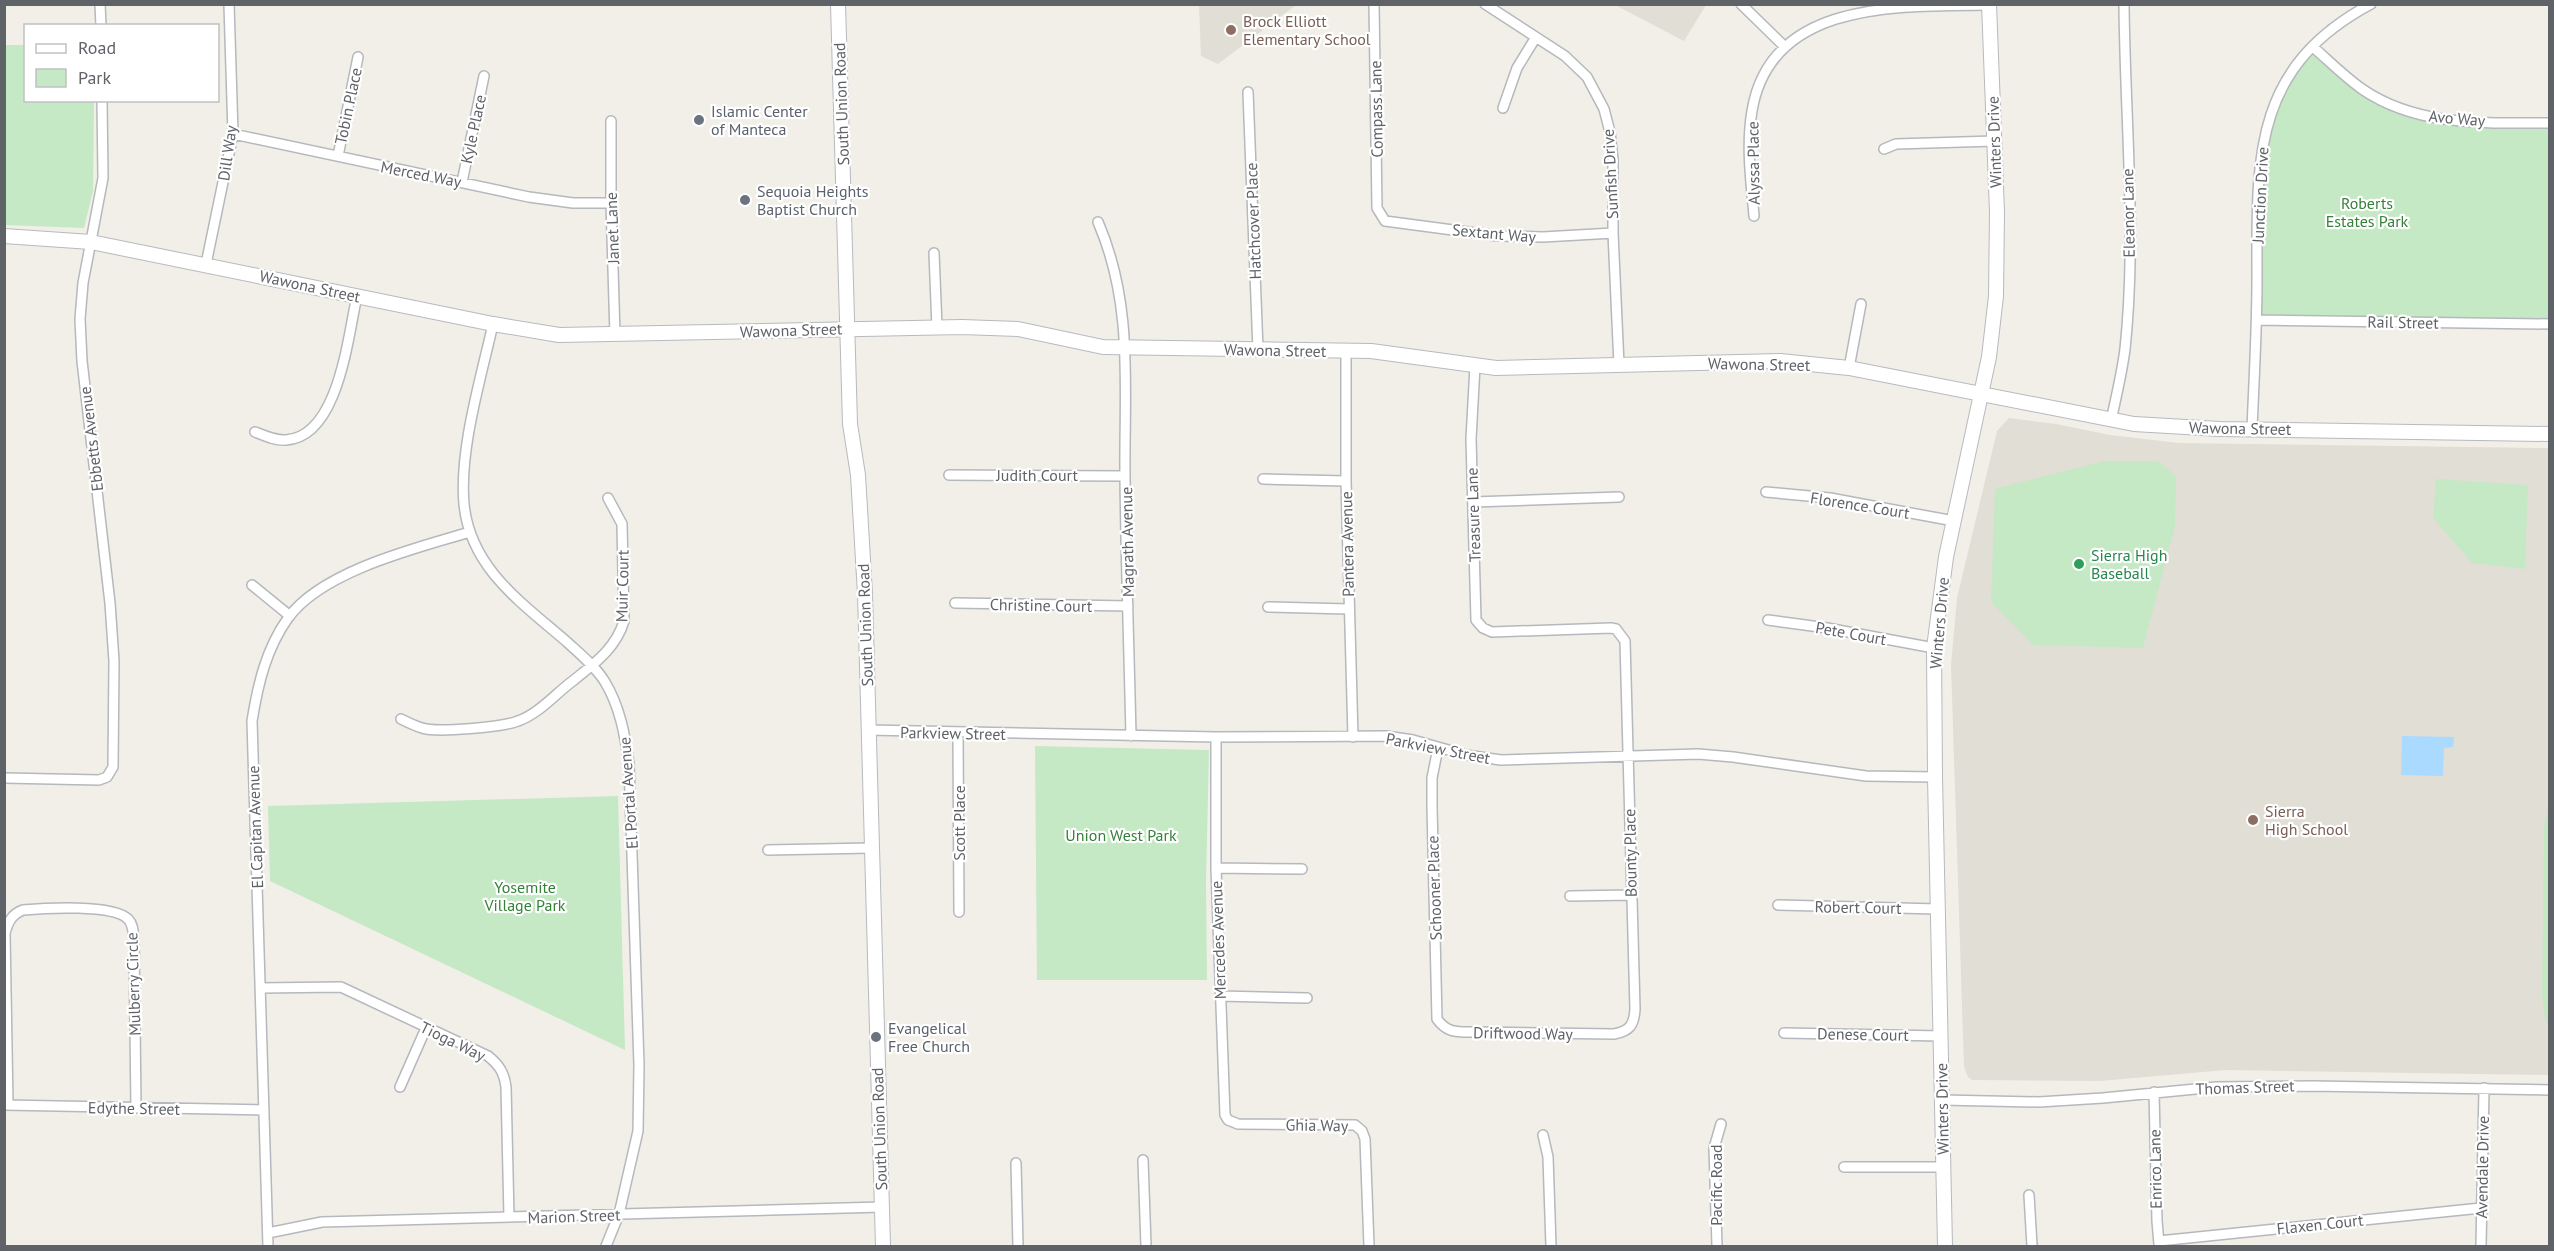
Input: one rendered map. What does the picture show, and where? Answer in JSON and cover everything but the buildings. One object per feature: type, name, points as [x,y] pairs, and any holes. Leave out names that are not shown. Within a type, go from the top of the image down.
[{"type":"street","points":[[100,4],[101,24]]},
{"type":"street","name":"Dill Way","points":[[206,264],[233,134],[230,4]]},
{"type":"street","name":"South Union Road","points":[[838,4],[850,424],[858,475],[865,594],[883,1246]]},
{"type":"street","name":"Compass Lane","points":[[1374,4],[1377,208],[1379,214]]},
{"type":"street","name":"Sunfish Drive","points":[[1485,4],[1565,56],[1587,77],[1604,109],[1610,132],[1613,160],[1613,233],[1619,365]]},
{"type":"street","points":[[1741,4],[1784,46]]},
{"type":"street","name":"Eleanor Lane","points":[[2111,421],[2122,370],[2128,305],[2130,229],[2124,4]]},
{"type":"street","name":"Junction Drive","points":[[2252,429],[2257,320],[2257,195],[2260,156],[2266,125],[2280,90],[2300,61],[2335,26],[2371,4]]},
{"type":"street","name":"Alyssa Place","points":[[1754,216],[1749,163],[1752,110],[1758,87],[1767,68],[1784,46],[1823,20],[1850,11],[1889,6],[1989,5]]},
{"type":"street","name":"Winters Drive","points":[[1945,1246],[1934,648],[1939,601],[1954,521],[1989,357],[1996,296],[1989,5]]},
{"type":"street","points":[[1503,108],[1517,68],[1536,37]]},
{"type":"street","name":"Avo Way","points":[[2313,47],[2362,89],[2390,105],[2413,114],[2441,119],[2550,123]]},
{"type":"street","name":"Tobin Place","points":[[338,156],[358,57]]},
{"type":"street","name":"Kyle Place","points":[[462,182],[484,76]]},
{"type":"street","name":"Hatchcover Place","points":[[1248,92],[1258,350]]},
{"type":"street","name":"Ebbetts Avenue","points":[[4,778],[99,780],[107,777],[113,767],[114,661],[110,603],[82,361],[81,330],[83,283],[103,178],[102,102]]},
{"type":"street","name":"Janet Lane","points":[[611,122],[615,335]]},
{"type":"street","name":"Merced Way","points":[[233,134],[551,200],[573,203],[611,203]]},
{"type":"street","points":[[1884,149],[1896,144],[1994,141]]},
{"type":"street","name":"Sextant Way","points":[[1379,214],[1385,221],[1390,222],[1498,236],[1543,237],[1613,233]]},
{"type":"street","name":"Magrath Avenue","points":[[1098,222],[1109,247],[1124,316],[1131,736]]},
{"type":"street","name":"Wawona Street","points":[[4,236],[92,242],[493,324],[559,335],[937,327],[1018,329],[1103,347],[1389,352],[1496,368],[1780,361],[1849,369],[2111,421],[2166,426],[2252,429],[2550,435]]},
{"type":"street","points":[[934,253],[937,327]]},
{"type":"street","points":[[255,432],[287,440],[304,435],[328,411],[336,387],[357,296]]},
{"type":"street","points":[[1849,369],[1861,304]]},
{"type":"street","name":"Rail Street","points":[[2257,320],[2550,324]]},
{"type":"street","name":"El Portal Avenue","points":[[493,324],[464,470],[464,504],[470,532],[483,561],[502,587],[592,666],[604,680],[614,699],[624,728],[629,764],[639,1065],[638,1131],[619,1214],[606,1246]]},
{"type":"street","name":"Pantera Avenue","points":[[1346,351],[1348,609],[1353,736]]},
{"type":"street","name":"Treasure Lane","points":[[1475,366],[1471,439],[1476,620],[1483,628],[1492,632],[1611,628],[1616,629],[1625,641],[1626,650]]},
{"type":"street","name":"Judith Court","points":[[949,475],[1125,476]]},
{"type":"street","points":[[1263,479],[1346,481]]},
{"type":"street","name":"Florence Court","points":[[1766,492],[1830,498],[1954,521]]},
{"type":"street","points":[[1473,501],[1619,497]]},
{"type":"street","name":"Muir Court","points":[[401,719],[423,729],[494,727],[519,721],[539,709],[592,666],[609,649],[620,633],[624,621],[622,524],[609,498]]},
{"type":"street","name":"El Capitan Avenue","points":[[268,1246],[252,721],[258,683],[264,666],[290,616],[334,581],[375,561],[470,532]]},
{"type":"street","points":[[252,585],[290,616]]},
{"type":"street","name":"Christine Court","points":[[955,603],[1128,606]]},
{"type":"street","points":[[1268,607],[1348,609]]},
{"type":"street","name":"Pete Court","points":[[1768,620],[1827,628],[1934,648]]},
{"type":"street","name":"Bounty Place","points":[[1604,1034],[1626,1032],[1634,1020],[1626,650]]},
{"type":"street","name":"Parkview Street","points":[[867,730],[958,734],[1216,737],[1386,736],[1501,760],[1698,754],[1866,776],[1935,777]]},
{"type":"street","name":"Scott Place","points":[[958,734],[959,912]]},
{"type":"street","name":"Mercedes Avenue","points":[[1216,737],[1216,868],[1225,1115],[1228,1120],[1238,1124],[1248,1124]]},
{"type":"street","name":"Schooner Place","points":[[1438,748],[1432,778],[1432,807],[1437,1019],[1443,1026]]},
{"type":"street","points":[[768,850],[871,848]]},
{"type":"street","points":[[1216,868],[1302,868]]},
{"type":"street","points":[[1570,896],[1631,895]]},
{"type":"street","name":"Robert Court","points":[[1778,906],[1938,909]]},
{"type":"street","name":"Mulberry Circle","points":[[6,1105],[5,933],[7,924],[16,912],[33,909],[108,910],[122,914],[132,924],[136,1108]]},
{"type":"street","name":"Tioga Way","points":[[260,988],[341,987],[488,1056],[498,1064],[504,1074],[509,1217]]},
{"type":"street","points":[[1220,996],[1306,998]]},
{"type":"street","name":"Driftwood Way","points":[[1443,1026],[1454,1032],[1604,1034]]},
{"type":"street","points":[[400,1087],[426,1028]]},
{"type":"street","name":"Denese Court","points":[[1784,1033],[1942,1036]]},
{"type":"street","name":"Thomas Street","points":[[1942,1100],[2039,1102],[2216,1087],[2550,1090]]},
{"type":"street","name":"Avendale Drive","points":[[2481,1246],[2484,1088]]},
{"type":"street","name":"Enrico Lane","points":[[2154,1092],[2159,1244]]},
{"type":"street","name":"Edythe Street","points":[[6,1105],[264,1110]]},
{"type":"street","name":"Ghia Way","points":[[1248,1124],[1348,1123],[1362,1131],[1366,1153],[1369,1246]]},
{"type":"street","name":"Pacific Road","points":[[1717,1246],[1714,1148],[1720,1124]]},
{"type":"street","points":[[1543,1135],[1548,1157],[1551,1246]]},
{"type":"street","points":[[1143,1160],[1146,1246]]},
{"type":"street","points":[[1016,1163],[1018,1246]]},
{"type":"street","points":[[1844,1167],[1943,1167]]},
{"type":"street","points":[[2030,1195],[2032,1246]]},
{"type":"street","name":"Marion Street","points":[[268,1233],[322,1222],[882,1207]]},
{"type":"street","name":"Flaxen Court","points":[[2159,1244],[2481,1208]]},
{"type":"shaded area","name":"Brock Elliott Elementary School","points":[[1199,4],[1296,5],[1218,64],[1201,56]]},
{"type":"shaded area","points":[[1615,5],[1706,5],[1684,41]]},
{"type":"shaded area","name":"Sierra High School","points":[[2009,418],[2056,424],[2110,435],[2178,443],[2549,448],[2549,1075],[2226,1070],[2100,1081],[1972,1080],[1968,1077],[1964,1067],[1951,665],[1957,598],[1997,431]]},
{"type":"green space","points":[[4,45],[24,45],[24,102],[94,102],[93,191],[84,228],[5,225]]},
{"type":"green space","name":"Roberts Estates Park","points":[[2313,47],[2362,89],[2413,113],[2549,123],[2549,324],[2257,320],[2260,156],[2280,90]]},
{"type":"green space","name":"Sierra High Baseball","points":[[2104,461],[2159,461],[2176,477],[2175,526],[2143,648],[2033,645],[1991,602],[1995,489]]},
{"type":"green space","points":[[2436,479],[2528,485],[2525,569],[2472,563],[2433,518]]},
{"type":"green space","name":"Union West Park","points":[[1035,746],[1209,750],[1206,882],[1207,980],[1037,980]]},
{"type":"green space","name":"Yosemite Village Park","points":[[618,796],[625,1050],[270,881],[268,806]]},
{"type":"green space","points":[[2549,803],[2549,1028],[2542,996],[2544,827]]},
{"type":"water","points":[[2402,736],[2454,737],[2453,747],[2444,748],[2443,776],[2401,775]]},
{"type":"place","name":"Brock Elliott Elementary School","points":[[1231,30]]},
{"type":"place","name":"Islamic Center of Manteca","points":[[699,120]]},
{"type":"place","name":"Sequoia Heights Baptist Church","points":[[745,200]]},
{"type":"place","name":"Sierra High Baseball","points":[[2079,564]]},
{"type":"place","name":"Sierra High School","points":[[2253,820]]},
{"type":"place","name":"Evangelical Free Church","points":[[876,1037]]}]
